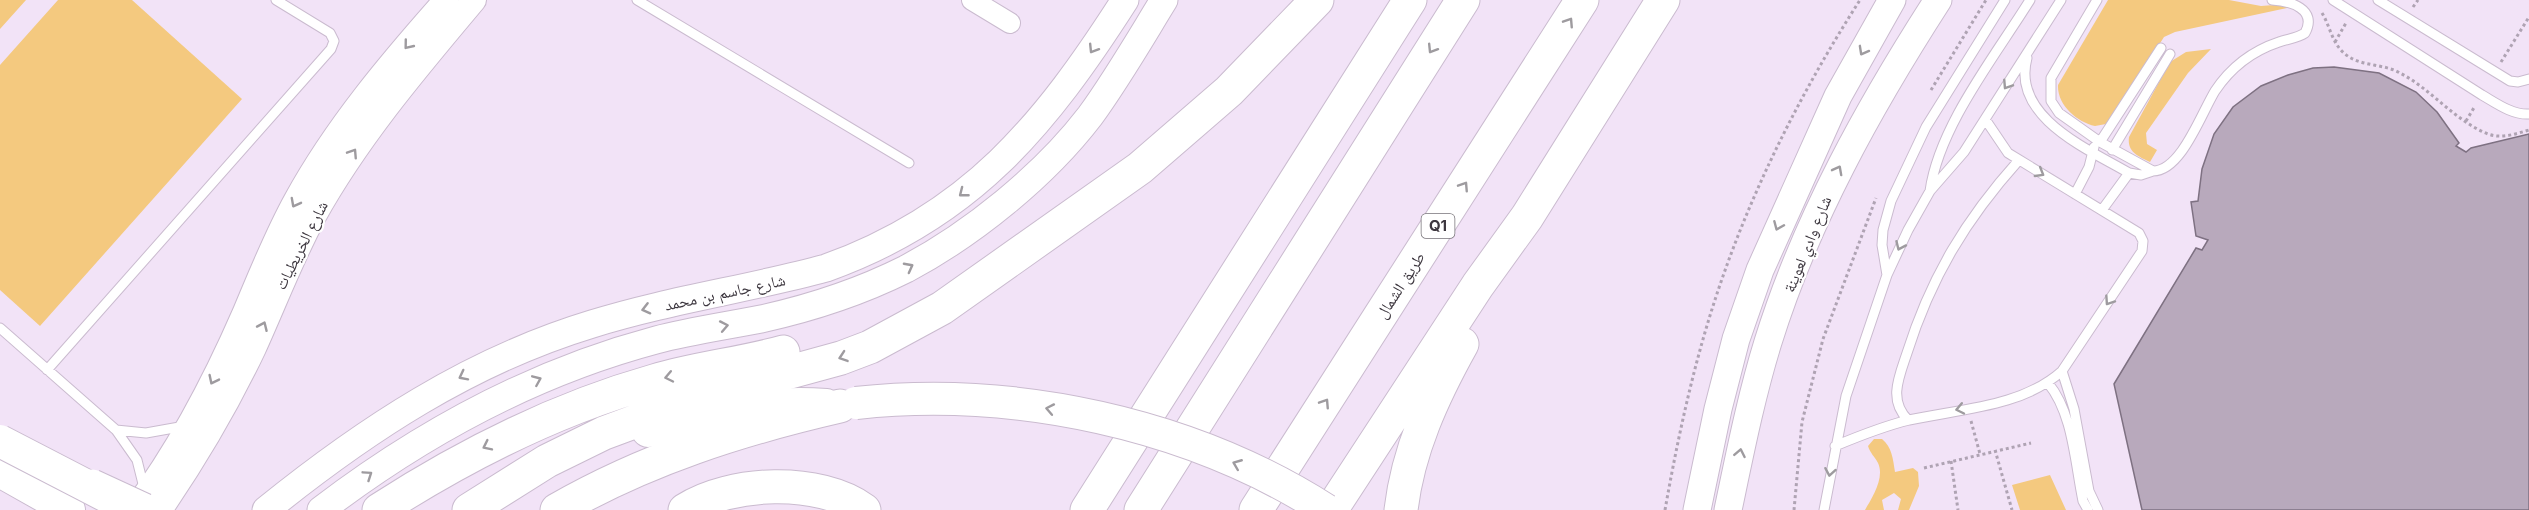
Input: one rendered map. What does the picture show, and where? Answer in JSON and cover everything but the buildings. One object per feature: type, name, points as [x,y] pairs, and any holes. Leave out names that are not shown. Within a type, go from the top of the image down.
[{"type":"highway","points":[[469,510],[551,468],[604,433],[677,406],[870,347],[942,308],[1100,198],[1179,135],[1229,90],[1317,0]]},
{"type":"highway","points":[[1087,510],[1410,0]]},
{"type":"highway","points":[[1141,510],[1463,0]]},
{"type":"highway","name":"طريق الشمال","points":[[1256,510],[1582,0]]},
{"type":"highway","points":[[1331,510],[1472,295],[1527,217],[1663,0]]},
{"type":"highway","points":[[1401,510],[1414,446],[1428,411],[1527,217]]},
{"type":"highway","points":[[379,510],[473,452],[592,400],[657,380],[774,355],[847,333],[890,318],[1002,266]]},
{"type":"highway","points":[[557,510],[599,487],[676,452],[776,420],[848,405]]},
{"type":"highway","points":[[92,486],[142,507]]},
{"type":"highway","points":[[685,510],[711,497],[766,487],[800,489],[836,496],[864,510]]},
{"type":"main road","name":"شارع جاسم بن محمد","points":[[266,510],[315,470],[385,422],[465,375],[496,361],[549,338],[643,310],[826,268],[855,258],[907,231],[960,196],[990,172],[1035,127],[1075,77],[1125,0]]},
{"type":"main road","name":"شارع جاسم بن محمد","points":[[321,510],[370,474],[431,435],[494,400],[561,370],[660,339],[813,306],[882,280],[931,255],[986,216],[1060,150],[1110,87],[1164,0]]},
{"type":"main road","name":"شارع وادي لعوينة","points":[[1697,510],[1718,409],[1736,339],[1760,270],[1838,96],[1892,0]]},
{"type":"main road","name":"شارع وادي لعوينة","points":[[1728,510],[1746,423],[1769,340],[1830,185],[1866,118],[1938,0]]},
{"type":"main road","points":[[496,510],[551,468],[681,421],[767,403],[848,405],[915,399],[1032,405],[1091,416],[1165,436],[1242,465],[1326,510]]},
{"type":"main road","points":[[0,441],[92,486]]},
{"type":"main road","points":[[0,471],[69,510]]},
{"type":"street","name":"شارع الخريطيات","points":[[142,507],[189,425],[227,351],[277,236],[312,172],[366,96],[446,0]]},
{"type":"street","name":"شارع الخريطيات","points":[[142,507],[222,411],[254,349],[297,248],[336,180],[386,106],[474,0]]},
{"type":"street","points":[[972,0],[1010,23]]},
{"type":"lane","points":[[47,370],[331,49],[334,41],[330,33],[276,0]]},
{"type":"lane","points":[[637,0],[909,163]]},
{"type":"lane","points":[[1887,275],[1882,230],[1891,201],[1926,127],[2005,0]]},
{"type":"lane","points":[[1824,510],[1846,396],[1887,275],[1930,190],[1937,160],[1952,126],[2030,0]]},
{"type":"lane","points":[[1930,190],[1954,166],[2061,0]]},
{"type":"lane","points":[[2097,0],[2051,78],[2049,93],[2059,113],[2112,150],[2153,171]]},
{"type":"lane","points":[[2028,53],[2025,64],[2026,86],[2035,107],[2050,123],[2129,173],[2141,175],[2161,171],[2175,161],[2216,90],[2240,62],[2265,47],[2305,33],[2309,22],[2305,11],[2288,1],[2272,0]]},
{"type":"lane","points":[[2332,0],[2501,106],[2522,114],[2529,114]]},
{"type":"lane","points":[[2378,0],[2510,81],[2518,82],[2529,79]]},
{"type":"lane","points":[[2075,194],[2098,141],[2161,48]]},
{"type":"lane","points":[[2112,150],[2170,54]]},
{"type":"lane","points":[[1835,446],[1908,420],[2020,396],[2048,383],[2062,371],[2144,246],[2139,232],[2019,160],[1999,142],[1984,119]]},
{"type":"lane","points":[[1908,420],[1896,404],[1897,382],[1929,291],[1965,228],[2003,176],[2019,160]]},
{"type":"lane","points":[[2102,210],[2129,173]]},
{"type":"lane","points":[[0,328],[116,430],[137,460],[142,507]]},
{"type":"lane","points":[[2062,371],[2074,409],[2089,491],[2098,510]]},
{"type":"lane","points":[[2048,383],[2057,396],[2064,413],[2083,501],[2088,510]]},
{"type":"lane","points":[[116,430],[153,432],[189,425]]},
{"type":"path","points":[[2319,8],[2335,42],[2353,59],[2387,66],[2400,73],[2419,84],[2473,126],[2490,134],[2508,136],[2529,130]]},
{"type":"path","points":[[1967,408],[1980,454]]},
{"type":"path","points":[[1924,468],[2031,443]]},
{"type":"path","points":[[1995,450],[2012,510]]},
{"type":"path","points":[[1951,461],[1958,510]]},
{"type":"shaded area","points":[[0,0],[26,0],[0,29]]},
{"type":"shaded area","points":[[58,0],[132,0],[242,99],[40,326],[0,290],[0,65]]},
{"type":"shaded area","points":[[2108,0],[2229,0],[2261,6],[2287,4],[2287,8],[2175,32],[2164,37],[2113,117],[2106,124],[2095,126],[2081,121],[2069,112],[2061,99],[2058,85]]},
{"type":"shaded area","points":[[2211,49],[2188,73],[2146,133],[2147,144],[2157,150],[2150,162],[2138,155],[2130,146],[2129,137],[2170,62],[2186,52]]},
{"type":"shaded area","points":[[1874,439],[1882,439],[1888,446],[1895,472],[1913,468],[1918,472],[1919,486],[1909,510],[1898,510],[1901,499],[1894,493],[1882,500],[1884,510],[1865,510],[1877,488],[1880,475],[1878,463],[1868,446]]},
{"type":"shaded area","points":[[2050,475],[2066,510],[2020,510],[2012,485]]}]
